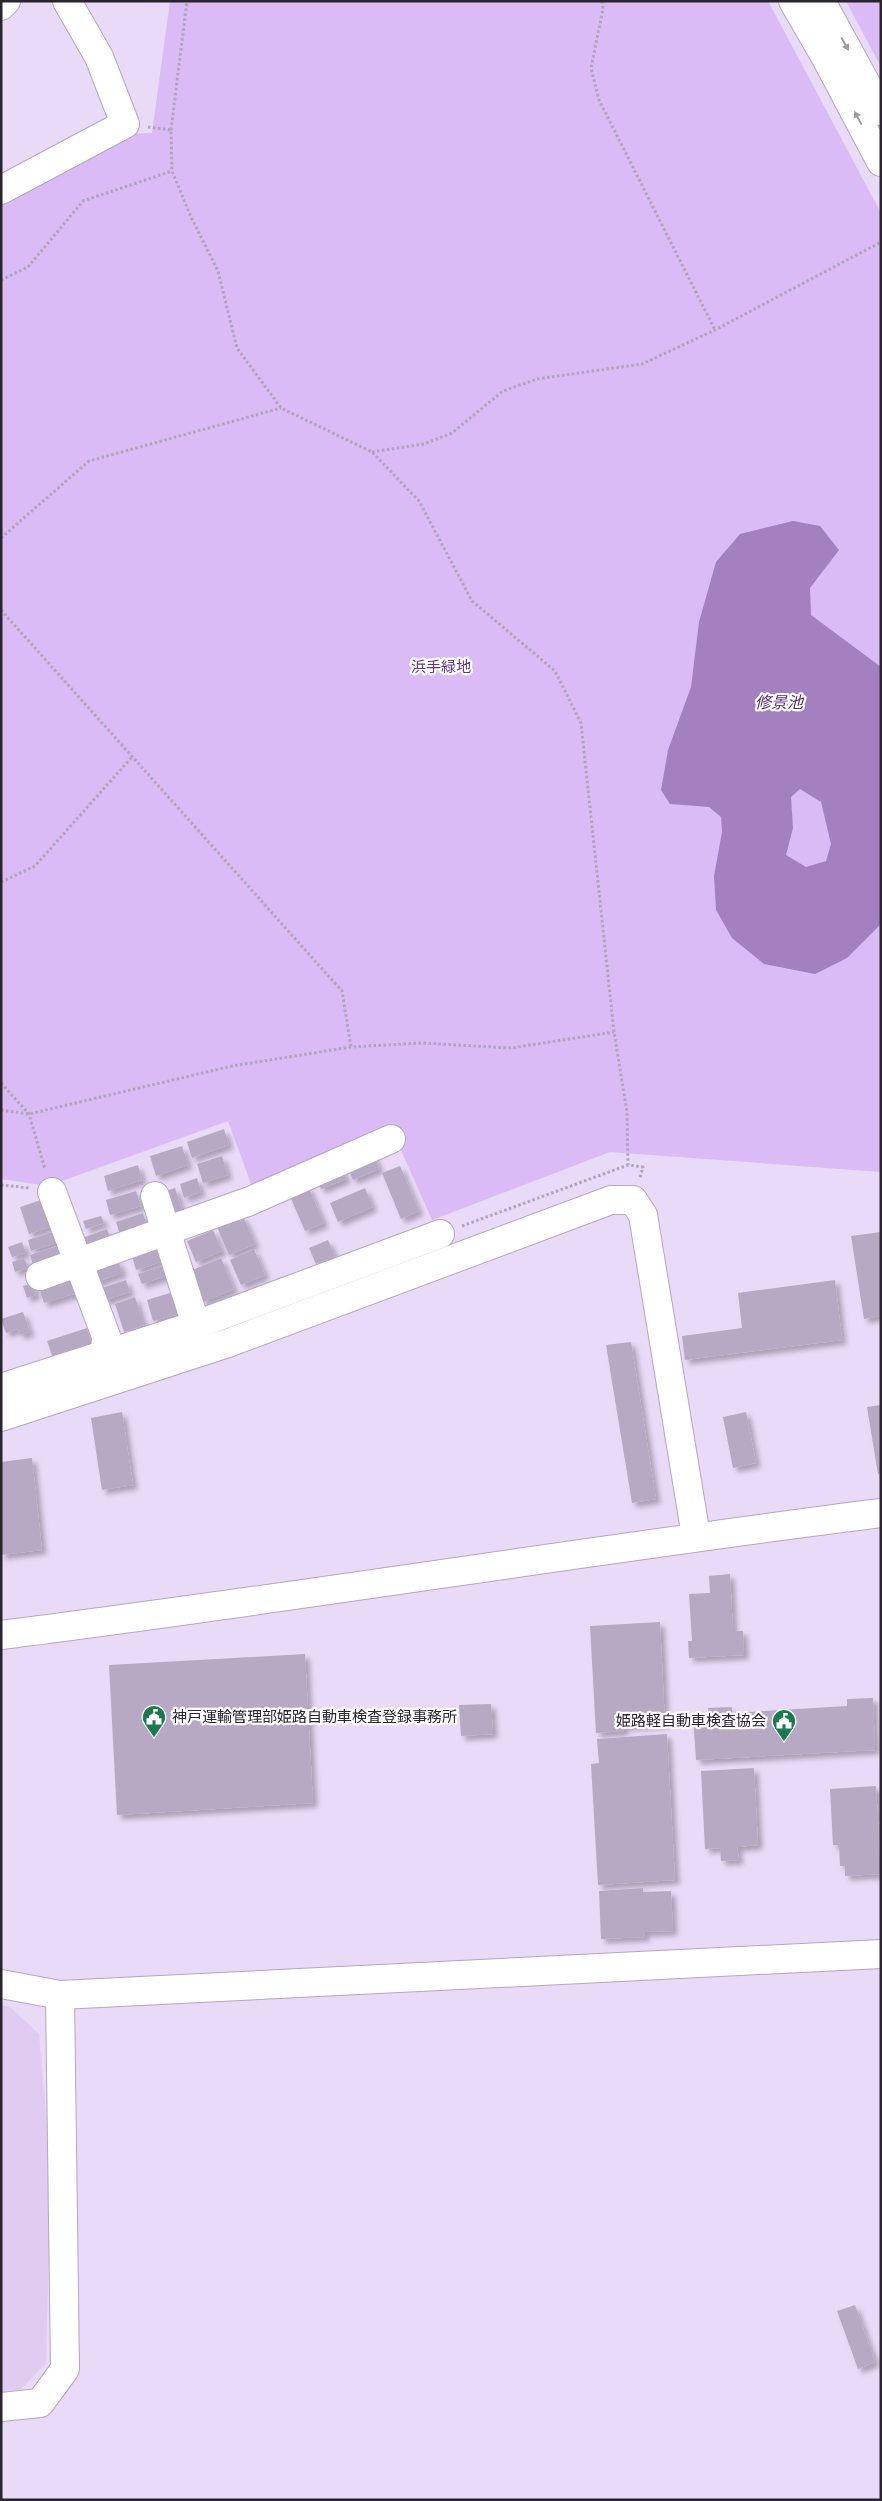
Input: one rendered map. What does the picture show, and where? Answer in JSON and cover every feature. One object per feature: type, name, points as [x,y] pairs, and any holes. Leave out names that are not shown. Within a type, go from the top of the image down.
[{"type":"street","points":[[1,6],[6,1]]},
{"type":"street","points":[[1,190],[125,124],[99,57],[67,1]]},
{"type":"street","points":[[793,1],[826,58],[881,162]]},
{"type":"street","points":[[821,1],[881,112]]},
{"type":"street","points":[[40,1276],[250,1201],[391,1139]]},
{"type":"street","points":[[52,1192],[106,1336],[105,1355]]},
{"type":"street","points":[[155,1196],[196,1325]]},
{"type":"street","points":[[1,1416],[228,1343],[611,1200],[633,1200],[643,1214],[696,1536]]},
{"type":"street","points":[[1,1388],[196,1325],[440,1234]]},
{"type":"street","points":[[1,1635],[201,1609],[696,1536],[881,1513]]},
{"type":"street","points":[[1,1984],[60,1995],[881,1954]]},
{"type":"street","points":[[1,2407],[40,2403],[66,2369],[60,1995]]},
{"type":"path","points":[[187,1],[172,130],[172,171],[191,217],[218,271],[237,348],[281,408],[372,452],[419,501],[472,601],[555,671],[581,724],[614,1032],[627,1112],[628,1165]]},
{"type":"path","points":[[602,1],[603,9],[591,68],[599,100],[714,330]]},
{"type":"path","points":[[125,124],[172,130]]},
{"type":"path","points":[[1,280],[28,267],[83,200],[172,171]]},
{"type":"path","points":[[372,452],[424,444],[452,433],[503,391],[537,378],[642,364],[714,330],[881,242]]},
{"type":"path","points":[[1,538],[89,461],[281,408]]},
{"type":"path","points":[[1,610],[342,991],[350,1048]]},
{"type":"path","points":[[1,882],[35,866],[132,757]]},
{"type":"path","points":[[1,1110],[29,1114],[232,1066],[350,1048],[422,1043],[511,1048],[614,1032]]},
{"type":"path","points":[[1,1083],[29,1114],[52,1192]]},
{"type":"path","points":[[440,1234],[628,1165],[644,1167],[633,1200]]},
{"type":"shaded area","points":[[1,2005],[10,2007],[39,2034],[51,2170],[46,2363],[20,2390],[1,2391]]},
{"type":"green space","name":"浜手緑地","points":[[170,1],[768,1],[881,213],[881,1172],[610,1152],[432,1220],[393,1132],[254,1192],[228,1121],[48,1186],[1,1179],[1,200],[120,134],[152,133]]},
{"type":"green space","points":[[846,1],[881,1],[881,67]]},
{"type":"water","name":"修景池","points":[[793,521],[820,526],[839,550],[810,588],[811,615],[881,667],[881,924],[847,958],[815,974],[764,964],[732,938],[716,910],[714,876],[722,832],[721,817],[709,807],[670,804],[661,790],[668,750],[691,687],[699,622],[716,562],[740,534]],"holes":[[[800,789],[821,802],[831,844],[826,861],[806,867],[786,855],[793,828],[791,797]]]},
{"type":"building","points":[[224,1129],[229,1145],[192,1158],[187,1142]]},
{"type":"building","points":[[182,1146],[188,1165],[156,1176],[150,1156]]},
{"type":"building","points":[[374,1155],[379,1169],[353,1180],[347,1166]]},
{"type":"building","points":[[222,1156],[228,1175],[203,1183],[197,1164]]},
{"type":"building","points":[[138,1165],[142,1180],[108,1191],[104,1176]]},
{"type":"building","points":[[400,1166],[419,1211],[401,1219],[382,1173]]},
{"type":"building","points":[[341,1167],[346,1179],[321,1189],[316,1178]]},
{"type":"building","points":[[197,1178],[201,1192],[184,1198],[180,1184]]},
{"type":"building","points":[[308,1186],[324,1223],[305,1231],[289,1194]]},
{"type":"building","points":[[175,1188],[184,1216],[169,1221],[160,1193]]},
{"type":"building","points":[[365,1188],[373,1207],[338,1222],[330,1203]]},
{"type":"building","points":[[136,1191],[141,1206],[110,1215],[106,1200]]},
{"type":"building","points":[[44,1199],[53,1226],[29,1234],[20,1207]]},
{"type":"building","points":[[143,1213],[148,1229],[121,1238],[116,1222]]},
{"type":"building","points":[[101,1216],[104,1223],[86,1229],[83,1221]]},
{"type":"building","points":[[243,1216],[255,1244],[229,1255],[217,1227]]},
{"type":"building","points":[[107,1229],[111,1241],[86,1249],[82,1238]]},
{"type":"building","points":[[213,1230],[222,1251],[196,1262],[187,1241]]},
{"type":"building","points":[[56,1231],[59,1242],[31,1251],[28,1240]]},
{"type":"building","points":[[881,1232],[881,1316],[864,1319],[851,1236]]},
{"type":"building","points":[[328,1240],[335,1256],[316,1264],[309,1248]]},
{"type":"building","points":[[22,1242],[26,1253],[12,1257],[8,1247]]},
{"type":"building","points":[[63,1244],[67,1257],[34,1268],[30,1255]]},
{"type":"building","points":[[157,1248],[161,1262],[136,1270],[132,1256]]},
{"type":"building","points":[[254,1249],[265,1275],[241,1285],[230,1260]]},
{"type":"building","points":[[24,1258],[28,1268],[15,1272],[12,1262]]},
{"type":"building","points":[[221,1258],[234,1289],[203,1302],[190,1271]]},
{"type":"building","points":[[118,1260],[122,1273],[93,1283],[89,1270]]},
{"type":"building","points":[[166,1265],[169,1275],[142,1284],[138,1274]]},
{"type":"building","points":[[75,1277],[80,1292],[44,1303],[39,1288]]},
{"type":"building","points":[[126,1280],[130,1292],[103,1301],[99,1289]]},
{"type":"building","points":[[835,1280],[842,1340],[685,1360],[682,1336],[742,1328],[738,1293]]},
{"type":"building","points":[[33,1283],[36,1295],[27,1298],[23,1286]]},
{"type":"building","points":[[173,1292],[179,1314],[153,1321],[147,1300]]},
{"type":"building","points":[[135,1297],[144,1325],[124,1332],[115,1304]]},
{"type":"building","points":[[23,1312],[30,1332],[20,1335],[18,1329],[6,1333],[1,1319]]},
{"type":"building","points":[[87,1328],[92,1345],[53,1358],[47,1341]]},
{"type":"building","points":[[631,1342],[656,1499],[632,1503],[606,1345]]},
{"type":"building","points":[[881,1405],[881,1473],[878,1474],[867,1407]]},
{"type":"building","points":[[122,1412],[133,1485],[102,1490],[91,1418]]},
{"type":"building","points":[[746,1412],[756,1463],[733,1468],[723,1417]]},
{"type":"building","points":[[32,1458],[42,1550],[1,1555],[1,1462]]},
{"type":"building","points":[[730,1574],[733,1631],[743,1631],[744,1655],[689,1658],[688,1641],[692,1641],[689,1594],[710,1593],[709,1576]]},
{"type":"building","points":[[660,1622],[665,1724],[624,1726],[624,1731],[596,1733],[590,1626]]},
{"type":"building","points":[[305,1654],[313,1803],[117,1815],[109,1665]]},
{"type":"building","points":[[873,1698],[875,1750],[696,1760],[693,1715],[708,1715],[708,1708],[732,1707],[732,1713],[847,1706],[847,1699]]},
{"type":"building","points":[[491,1704],[493,1734],[461,1736],[459,1705]]},
{"type":"building","points":[[667,1734],[675,1880],[598,1885],[591,1764],[599,1763],[597,1739]]},
{"type":"building","points":[[754,1768],[758,1845],[737,1847],[739,1860],[721,1861],[720,1848],[705,1849],[701,1771]]},
{"type":"building","points":[[876,1786],[881,1874],[845,1876],[845,1866],[840,1866],[839,1845],[833,1845],[830,1789]]},
{"type":"building","points":[[643,1888],[643,1892],[671,1891],[673,1931],[645,1932],[645,1937],[601,1939],[599,1891]]},
{"type":"building","points":[[855,2305],[875,2362],[858,2369],[837,2311]]},
{"type":"place","name":"神戸運輸管理部姫路自動車検査登録事務所","points":[[154,1738]]},
{"type":"place","name":"姫路軽自動車検査協会","points":[[784,1742]]}]
